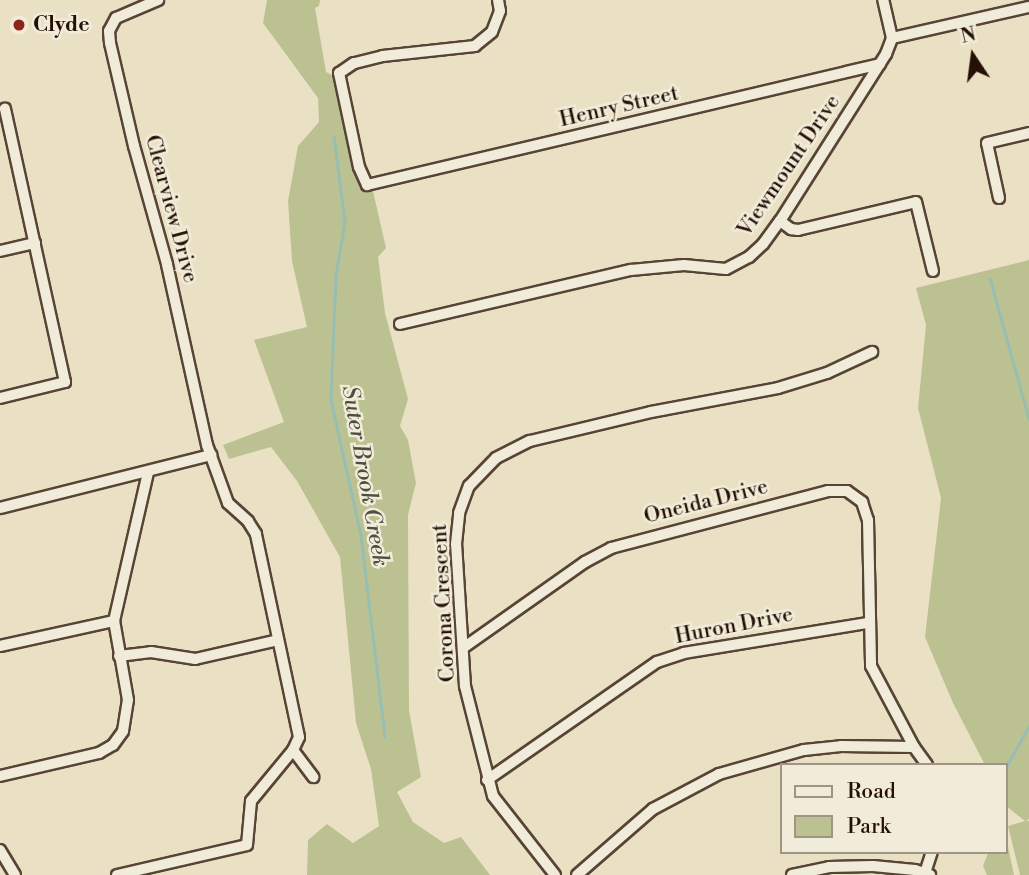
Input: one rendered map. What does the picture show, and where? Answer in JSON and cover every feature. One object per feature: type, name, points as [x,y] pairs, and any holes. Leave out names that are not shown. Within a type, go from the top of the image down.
[{"type":"street","name":"Clearview Drive","points":[[158,0],[116,18],[111,25],[109,37],[134,146],[167,264],[211,455],[228,503],[248,521],[256,534],[299,737],[293,750]]},
{"type":"street","name":"Henry Street","points":[[498,0],[499,10],[492,32],[475,46],[383,57],[354,63],[339,73],[359,167],[367,184],[880,64]]},
{"type":"street","points":[[883,0],[892,38],[1029,7]]},
{"type":"street","name":"Viewmount Drive","points":[[400,324],[631,270],[684,265],[726,269],[749,257],[763,244],[779,221],[880,64],[892,38]]},
{"type":"street","points":[[0,398],[65,382],[5,108]]},
{"type":"street","points":[[999,198],[987,143],[1029,133]]},
{"type":"street","points":[[779,221],[799,230],[916,202],[933,271]]},
{"type":"street","points":[[0,251],[35,243]]},
{"type":"street","name":"Corona Crescent","points":[[555,875],[500,808],[488,780],[466,686],[457,522],[470,486],[496,458],[530,441],[651,412],[778,388],[827,373],[872,352]]},
{"type":"street","points":[[0,508],[211,455]]},
{"type":"street","points":[[0,776],[90,755],[113,745],[125,726],[128,700],[114,621],[148,472]]},
{"type":"street","name":"Oneida Drive","points":[[463,648],[584,562],[611,548],[839,491],[858,497],[867,513],[868,623]]},
{"type":"street","points":[[0,646],[114,621]]},
{"type":"street","points":[[868,623],[871,666],[914,747],[926,763]]},
{"type":"street","name":"Huron Drive","points":[[488,780],[657,662],[684,653],[868,623]]},
{"type":"street","points":[[119,656],[151,652],[195,659],[278,640]]},
{"type":"street","points":[[577,875],[653,809],[719,774],[804,750],[841,746],[914,747]]},
{"type":"street","points":[[117,875],[247,845],[251,802],[293,750],[313,777]]},
{"type":"street","points":[[0,850],[15,875]]},
{"type":"street","points":[[792,875],[842,866],[896,867],[928,874],[932,854]]},
{"type":"green space","points":[[267,0],[320,0],[319,6],[315,8],[326,72],[332,75],[361,186],[373,191],[386,248],[378,257],[385,313],[408,399],[400,426],[408,440],[416,483],[408,515],[409,710],[421,777],[397,792],[413,822],[444,843],[461,837],[490,875],[307,875],[308,840],[327,824],[353,843],[379,826],[371,769],[356,723],[340,557],[297,481],[271,447],[229,459],[223,445],[284,422],[254,340],[307,327],[292,261],[288,201],[298,146],[319,122],[318,98],[263,23]]},
{"type":"green space","points":[[1029,260],[1029,819],[1026,821],[1029,821],[1029,875],[1020,875],[1008,826],[1025,821],[1008,808],[1008,763],[984,763],[953,703],[925,637],[941,498],[918,408],[926,325],[916,288]]},
{"type":"green space","points":[[1008,846],[1014,875],[987,875],[983,866],[988,854],[1008,854]]},
{"type":"waterway","name":"Suter Brook Creek","points":[[334,136],[345,222],[336,276],[331,400],[361,535],[385,737]]},
{"type":"waterway","points":[[990,278],[1029,419]]},
{"type":"waterway","points":[[1008,763],[1029,726]]},
{"type":"place","name":"Clyde","points":[[19,25]]}]
